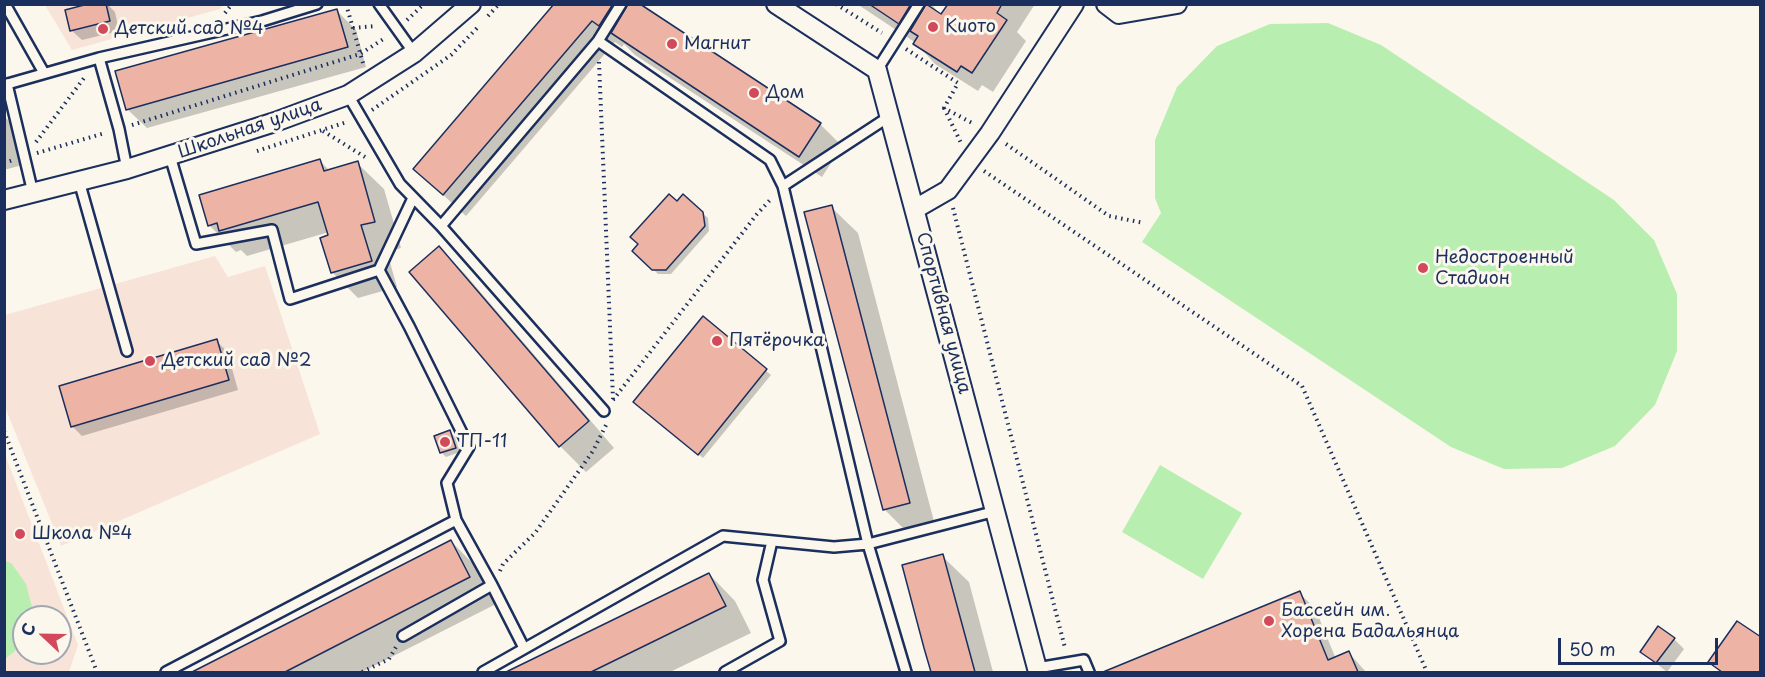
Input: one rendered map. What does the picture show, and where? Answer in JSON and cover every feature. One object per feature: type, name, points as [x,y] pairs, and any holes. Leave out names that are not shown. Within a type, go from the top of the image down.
[{"type":"street","name":"Школьная улица","points":[[4,200],[170,156],[275,122],[348,95],[414,53],[471,4]]},
{"type":"street","points":[[776,4],[877,70]]},
{"type":"street","points":[[915,209],[948,190],[990,133],[1074,4]]},
{"type":"street","points":[[1106,4],[1119,14],[1177,4]]},
{"type":"street","name":"Спортивная улица","points":[[877,70],[1037,670]]},
{"type":"lane","points":[[5,4],[44,74]]},
{"type":"lane","points":[[33,193],[6,84],[99,58],[251,23],[317,4]]},
{"type":"lane","points":[[379,4],[414,53]]},
{"type":"lane","points":[[441,226],[598,41],[621,4]]},
{"type":"lane","points":[[877,70],[919,4]]},
{"type":"lane","points":[[598,41],[770,160],[783,186],[868,544],[906,672]]},
{"type":"lane","points":[[99,58],[119,129],[127,169]]},
{"type":"lane","points":[[348,95],[400,184],[441,226],[604,411]]},
{"type":"lane","points":[[783,186],[890,116]]},
{"type":"lane","points":[[170,156],[196,244],[272,230],[290,299],[379,270],[412,198]]},
{"type":"lane","points":[[79,181],[128,351]]},
{"type":"lane","points":[[379,270],[469,447],[447,483],[456,520],[524,648]]},
{"type":"lane","points":[[483,672],[723,536],[834,547],[868,544],[996,511]]},
{"type":"lane","points":[[166,672],[456,520]]},
{"type":"lane","points":[[724,672],[780,641],[763,580],[772,541]]},
{"type":"lane","points":[[402,636],[492,585]]},
{"type":"lane","points":[[1037,670],[1084,660],[1089,672]]},
{"type":"path","points":[[346,4],[377,107]]},
{"type":"path","points":[[4,163],[360,54],[397,30],[424,4]]},
{"type":"path","points":[[836,4],[958,83],[944,108]]},
{"type":"path","points":[[598,41],[613,400]]},
{"type":"path","points":[[25,157],[99,58]]},
{"type":"path","points":[[944,108],[990,133],[1109,216],[1144,223]]},
{"type":"path","points":[[944,108],[969,160],[1302,386],[1427,672]]},
{"type":"path","points":[[322,131],[372,162]]},
{"type":"path","points":[[492,585],[503,564],[535,533],[592,451],[607,424],[604,411],[757,214],[783,186]]},
{"type":"path","points":[[948,190],[1068,663]]},
{"type":"path","points":[[4,431],[97,672]]},
{"type":"path","points":[[362,672],[390,659],[402,636]]},
{"type":"shaded area","name":"Детский сад №4","points":[[45,5],[223,5],[220,9],[72,50]]},
{"type":"shaded area","name":"Детский сад №2","points":[[215,256],[228,277],[265,266],[320,434],[61,546],[5,407],[5,315]]},
{"type":"shaded area","name":"Школа №4","points":[[4,452],[63,605],[12,605],[12,665],[71,665],[69,672],[5,672]]},
{"type":"shaded area","name":"Школа №4","points":[[72,629],[78,645],[72,663]]},
{"type":"green space","name":"Недостроенный Стадион","points":[[1328,23],[1381,45],[1614,200],[1654,240],[1677,294],[1677,351],[1655,405],[1615,446],[1562,468],[1504,469],[1451,447],[1142,242],[1161,213],[1155,198],[1155,140],[1177,87],[1217,46],[1270,24]]},
{"type":"green space","points":[[1160,465],[1242,513],[1203,579],[1122,532]]},
{"type":"green space","points":[[4,560],[12,564],[26,584],[31,605],[12,605],[12,653],[5,659]]},
{"type":"building","points":[[88,4],[106,4],[110,21],[70,31],[65,10]]},
{"type":"building","points":[[554,4],[613,4],[599,26],[592,21],[443,195],[413,169]]},
{"type":"building","points":[[628,4],[640,4],[821,123],[799,157],[611,33]]},
{"type":"building","points":[[869,4],[911,4],[899,24]]},
{"type":"building","points":[[926,4],[941,14],[948,4],[1002,4],[997,13],[1007,20],[972,73],[961,66],[957,72],[913,44],[918,36],[910,31]]},
{"type":"building","points":[[337,9],[348,47],[126,110],[115,71]]},
{"type":"building","points":[[320,159],[324,171],[358,161],[375,222],[361,225],[372,261],[331,273],[320,238],[328,235],[318,202],[219,231],[217,223],[208,226],[199,195]]},
{"type":"building","points":[[669,194],[677,201],[683,194],[703,212],[705,226],[666,270],[652,270],[632,251],[638,244],[630,237]]},
{"type":"building","points":[[832,205],[910,503],[883,510],[804,212]]},
{"type":"building","points":[[439,246],[589,421],[559,447],[409,272]]},
{"type":"building","points":[[703,316],[767,369],[698,455],[633,402]]},
{"type":"building","points":[[217,339],[229,380],[71,427],[59,386]]},
{"type":"building","name":"ТП-11","points":[[450,430],[456,448],[440,453],[434,436]]},
{"type":"building","points":[[451,540],[470,577],[285,672],[192,672]]},
{"type":"building","points":[[943,554],[975,672],[931,672],[924,648],[902,565]]},
{"type":"building","points":[[709,573],[726,606],[591,672],[506,672]]},
{"type":"building","name":"Бассейн им. Хорена Бадальянца","points":[[1300,591],[1328,660],[1349,651],[1358,672],[1103,672]]},
{"type":"building","points":[[1737,621],[1761,637],[1761,672],[1722,672],[1708,662]]},
{"type":"building","points":[[1658,626],[1675,638],[1656,663],[1640,652]]},
{"type":"place","name":"Киото","points":[[933,27]]},
{"type":"place","name":"Детский сад №4","points":[[103,29]]},
{"type":"place","name":"Магнит","points":[[672,44]]},
{"type":"place","name":"Дом","points":[[754,93]]},
{"type":"place","name":"Недостроенный Стадион","points":[[1423,268]]},
{"type":"place","name":"Пятёрочка","points":[[717,341]]},
{"type":"place","name":"Детский сад №2","points":[[150,361]]},
{"type":"place","name":"ТП-11","points":[[445,442]]},
{"type":"place","name":"Школа №4","points":[[20,534]]},
{"type":"place","name":"Бассейн им. Хорена Бадальянца","points":[[1269,621]]}]
